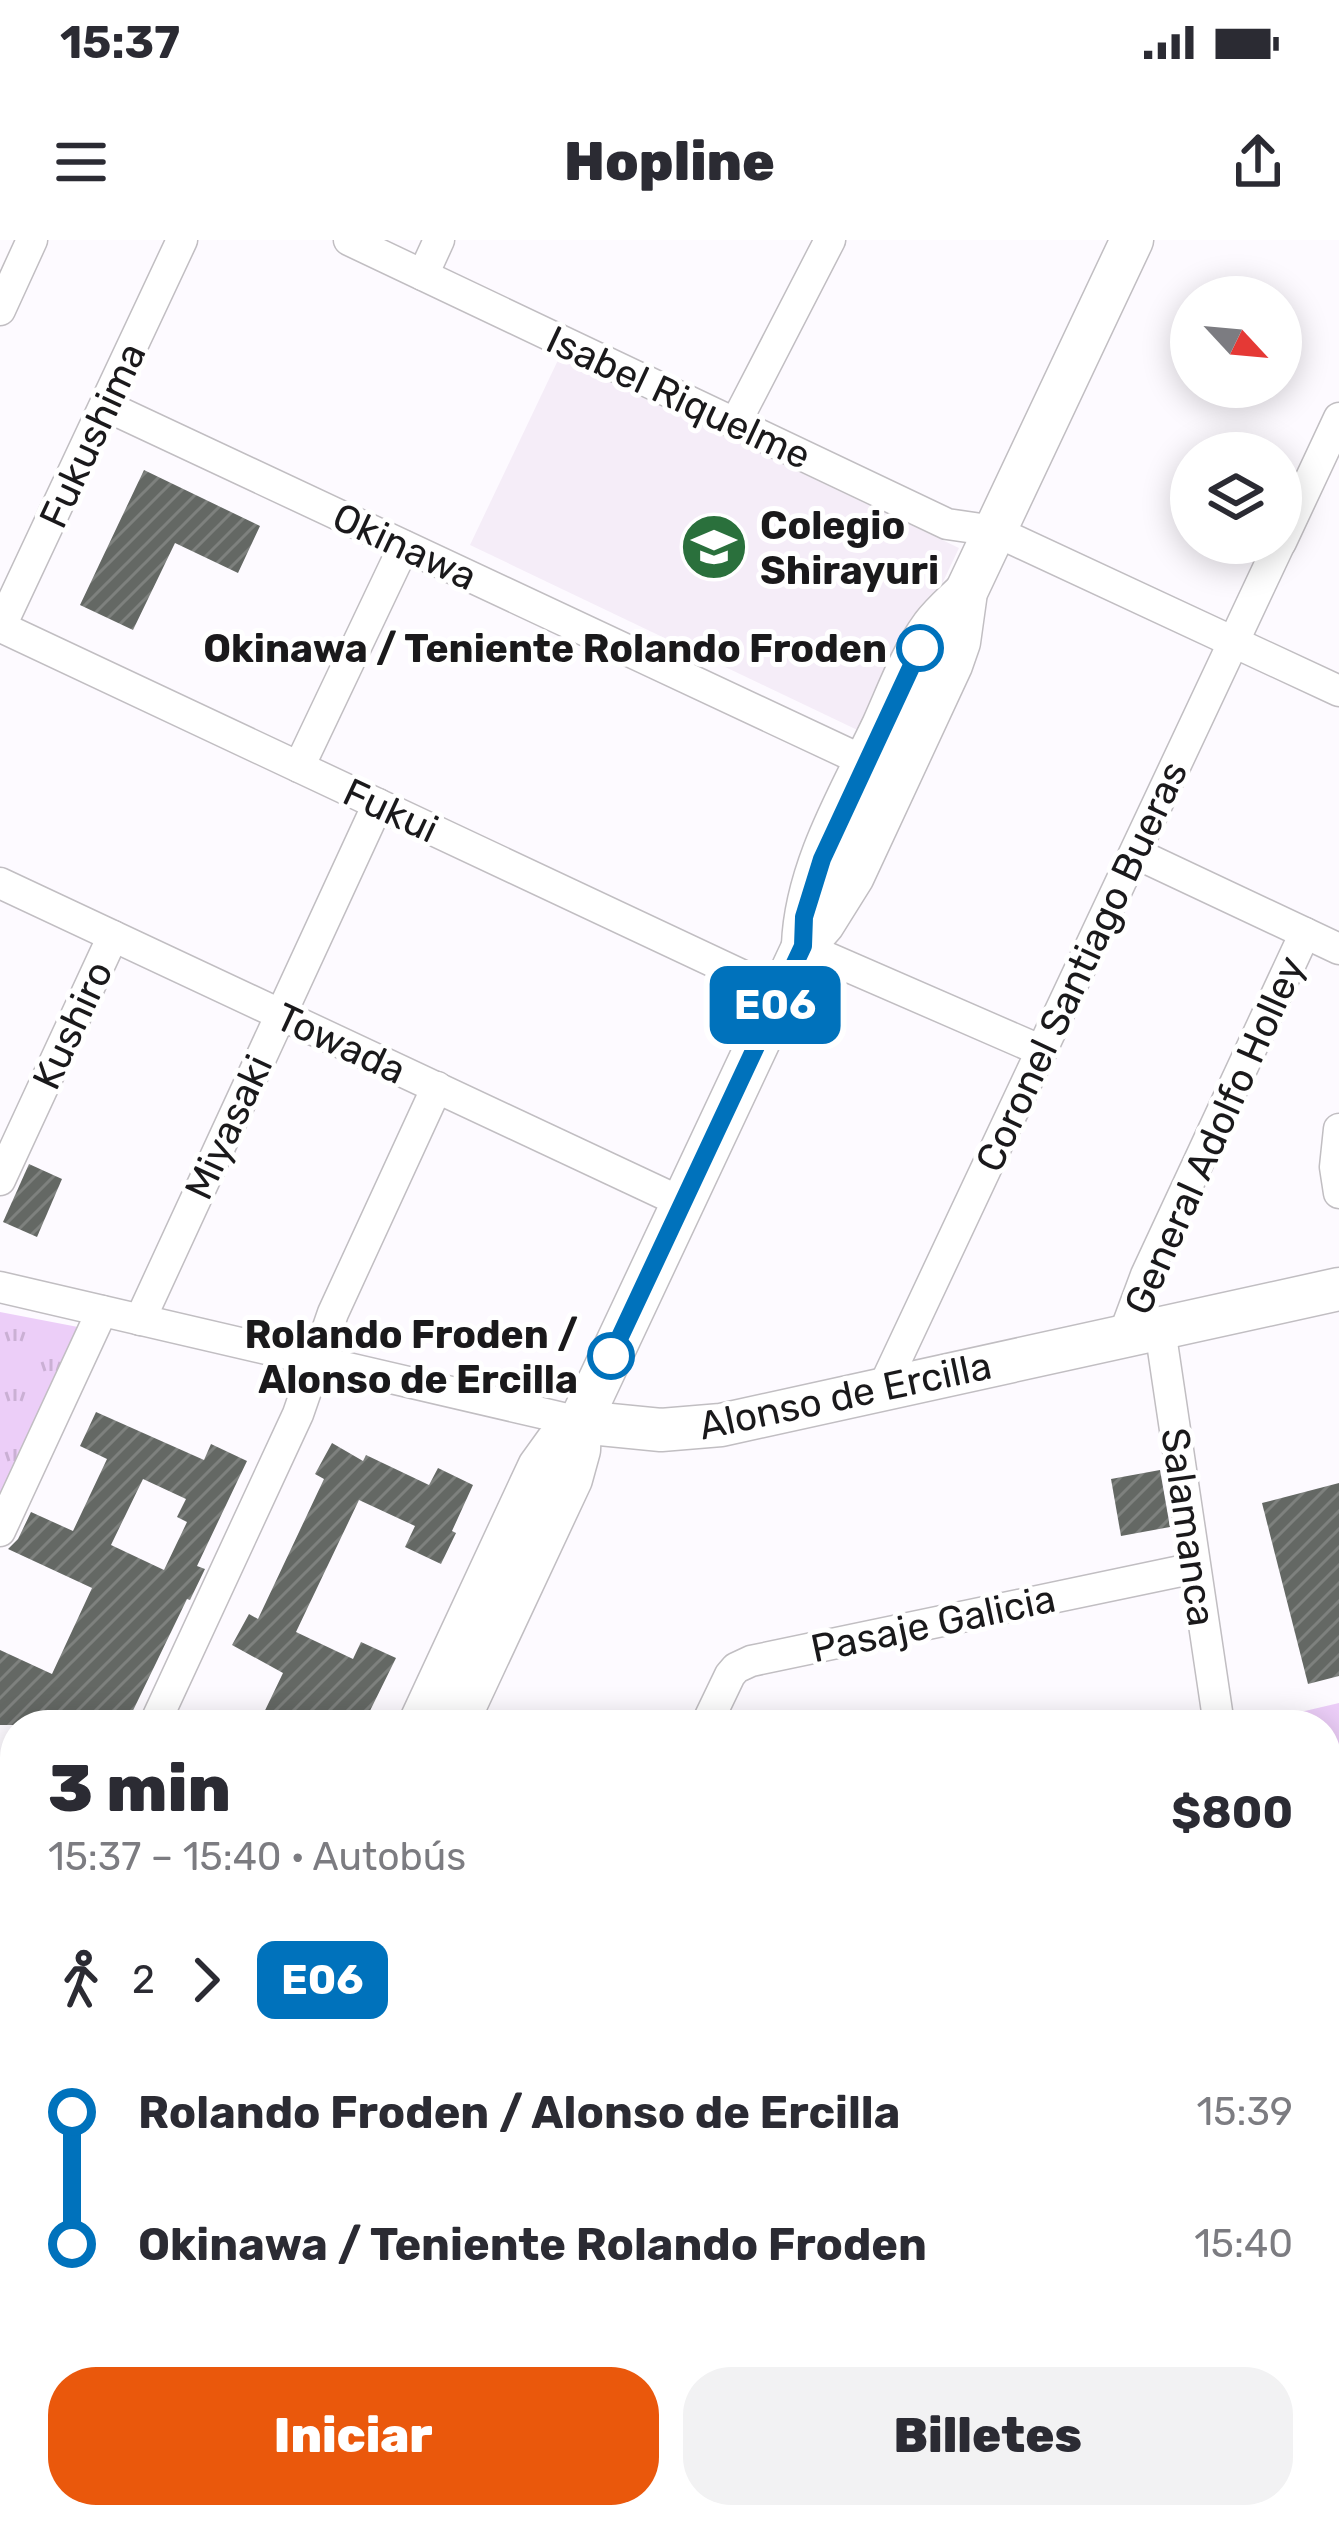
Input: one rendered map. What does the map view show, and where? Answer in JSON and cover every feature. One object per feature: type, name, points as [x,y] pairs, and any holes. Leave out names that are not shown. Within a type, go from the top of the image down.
[{"type":"street","points":[[0,310],[32,240]]},
{"type":"street","name":"Fukushima","points":[[0,628],[182,240]]},
{"type":"street","name":"Isabel Riquelme","points":[[349,240],[947,524],[994,531],[1339,691]]},
{"type":"street","points":[[423,275],[439,240]]},
{"type":"street","points":[[736,424],[830,240]]},
{"type":"street","points":[[463,1710],[571,1480],[580,1422],[803,946],[811,889],[883,769],[920,648],[934,625],[966,592],[1132,240]]},
{"type":"street","name":"Okinawa","points":[[106,406],[883,769]]},
{"type":"street","name":"Coronel Santiago Bueras","points":[[1302,497],[1339,418]]},
{"type":"street","points":[[299,767],[404,546]]},
{"type":"street","name":"Coronel Santiago Bueras","points":[[882,1390],[1271,564]]},
{"type":"street","name":"Fukui","points":[[0,628],[780,993]]},
{"type":"street","name":"Miyasaki","points":[[140,1320],[378,804]]},
{"type":"street","points":[[1135,853],[1339,949]]},
{"type":"street","name":"Towada","points":[[0,883],[683,1203]]},
{"type":"street","name":"General Adolfo Holley","points":[[1142,1333],[1147,1275],[1305,933]]},
{"type":"street","name":"Kushiro","points":[[0,1180],[113,936]]},
{"type":"street","points":[[803,946],[1042,1051]]},
{"type":"street","points":[[161,1710],[298,1414],[333,1312],[437,1088]]},
{"type":"street","points":[[1339,1129],[1335,1167],[1339,1193]]},
{"type":"street","name":"Alonso de Ercilla","points":[[0,1287],[580,1422],[635,1429],[735,1423],[1339,1289]]},
{"type":"street","points":[[0,1532],[102,1311]]},
{"type":"street","name":"Salamanca","points":[[1142,1333],[1196,1568],[1217,1710]]},
{"type":"street","points":[[425,1710],[544,1457],[580,1422]]},
{"type":"street","name":"Pasaje Galicia","points":[[713,1710],[730,1675],[751,1661],[1196,1568]]},
{"type":"shaded area","name":"Colegio Shirayuri","points":[[559,358],[959,548],[870,736],[470,545]]},
{"type":"green space","points":[[0,1312],[78,1327],[0,1496]]},
{"type":"green space","points":[[1339,1703],[1339,1710],[1309,1710]]},
{"type":"building","points":[[144,470],[260,526],[238,573],[175,543],[133,630],[80,605]]},
{"type":"building","points":[[29,1164],[62,1179],[37,1237],[3,1222]]},
{"type":"building","points":[[96,1412],[204,1460],[211,1444],[247,1461],[197,1566],[205,1569],[133,1710],[0,1710],[0,1650],[52,1674],[92,1588],[8,1549],[31,1512],[73,1531],[107,1459],[80,1446]],"holes":[[[143,1479],[186,1499],[177,1517],[187,1522],[164,1570],[111,1545]]]},
{"type":"building","points":[[332,1443],[363,1461],[366,1455],[429,1485],[438,1468],[473,1485],[441,1564],[405,1547],[415,1526],[359,1500],[296,1632],[353,1659],[361,1642],[396,1658],[370,1710],[265,1710],[283,1673],[232,1645],[249,1614],[258,1619],[324,1479],[315,1474]]},
{"type":"building","points":[[1160,1470],[1170,1527],[1121,1536],[1111,1479]]},
{"type":"building","points":[[1339,1483],[1339,1676],[1308,1684],[1262,1503]]},
{"type":"bus line","name":"E06","points":[[611,1356],[803,946],[804,917],[822,859],[920,648]]},
{"type":"place","name":"Colegio Shirayuri","points":[[714,547]]},
{"type":"place","name":"Okinawa / Teniente Rolando Froden","points":[[920,648]]},
{"type":"place","name":"Rolando Froden / Alonso de Ercilla","points":[[611,1356]]}]
